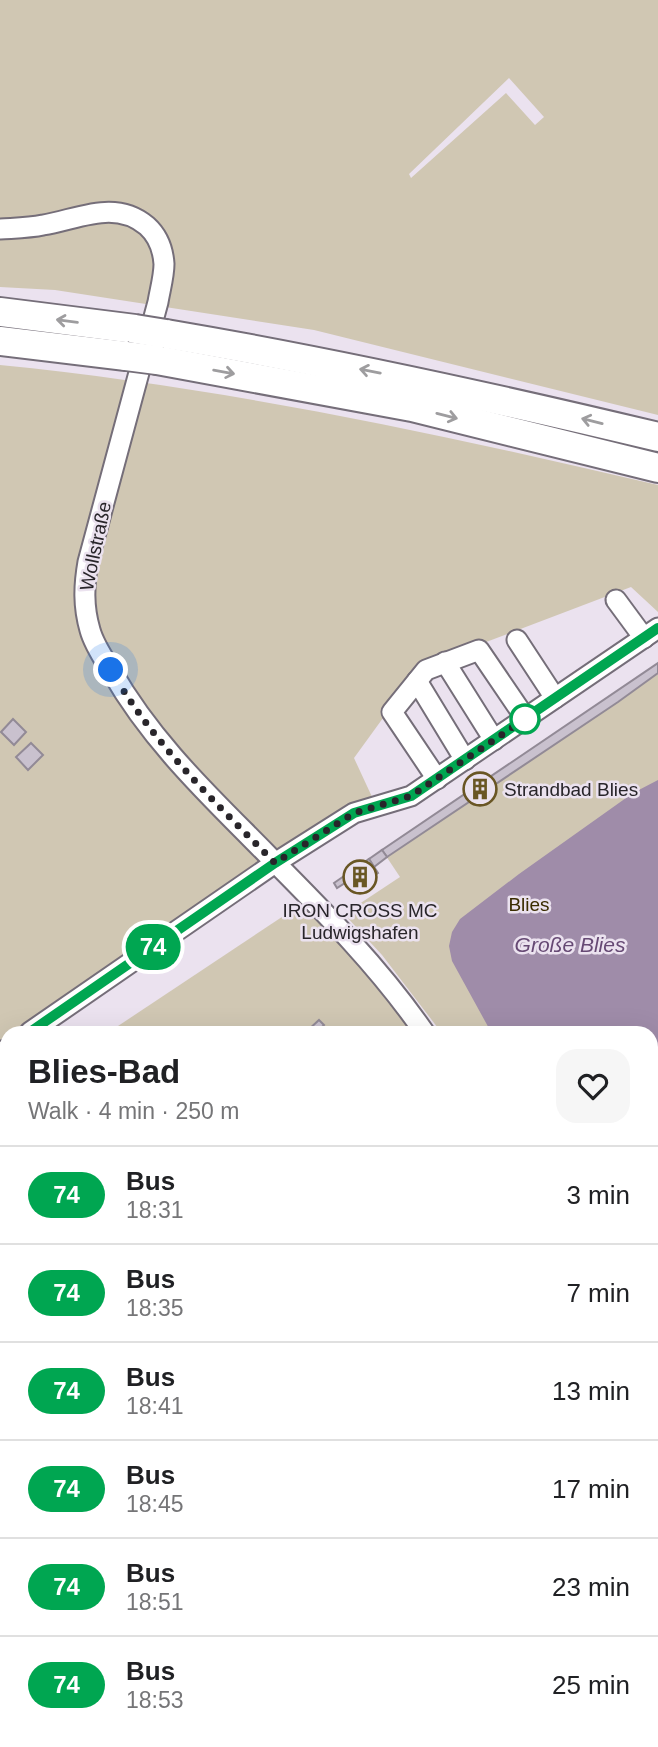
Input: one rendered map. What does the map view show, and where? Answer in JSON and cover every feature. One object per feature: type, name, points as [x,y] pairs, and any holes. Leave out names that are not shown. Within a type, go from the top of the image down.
[{"type":"highway","points":[[0,312],[135,329],[161,347],[658,468]]},
{"type":"highway","points":[[0,341],[126,356],[161,347],[395,376],[658,437]]},
{"type":"street","name":"Wollstraße","points":[[0,229],[45,225],[109,211],[139,219],[152,230],[162,246],[164,267],[158,302],[88,562],[84,587],[90,632],[128,699],[157,739],[190,777],[379,973],[419,1026]]},
{"type":"street","points":[[39,1026],[275,863],[354,813],[411,796],[651,633],[616,600]]},
{"type":"street","points":[[517,640],[555,698]]},
{"type":"street","points":[[437,779],[392,712],[426,670],[479,650],[526,719]]},
{"type":"street","points":[[445,662],[494,740]]},
{"type":"street","points":[[417,681],[465,760]]},
{"type":"green space","points":[[0,0],[658,0],[658,415],[314,330],[55,290],[0,287]],"holes":[[[509,78],[544,117],[535,125],[506,93],[411,178],[409,174]]]},
{"type":"green space","points":[[0,365],[83,374],[249,399],[413,430],[658,485],[658,612],[631,587],[420,667],[354,758],[373,799],[261,861],[21,1026],[0,1026]]},
{"type":"green space","name":"Blies","points":[[658,663],[658,1026],[436,1026],[382,955],[344,914],[400,877],[382,850]]},
{"type":"green space","points":[[303,903],[371,975],[411,1026],[118,1026]]},
{"type":"water","name":"Große Blies","points":[[658,780],[658,1026],[488,1026],[452,961],[449,946],[452,932],[460,919],[633,793]]},
{"type":"building","name":"Strandbad Blies","points":[[658,663],[658,673],[618,702],[387,857],[382,850]]},
{"type":"building","points":[[13,719],[26,732],[14,745],[1,732]]},
{"type":"building","points":[[31,743],[43,755],[28,770],[16,757]]},
{"type":"building","points":[[382,850],[387,857],[374,867],[369,859]]},
{"type":"building","name":"IRON CROSS MC Ludwigshafen","points":[[369,859],[378,873],[358,891],[346,874]]},
{"type":"building","points":[[344,876],[348,881],[337,888],[334,883]]},
{"type":"building","points":[[319,1020],[324,1025],[323,1026],[312,1026]]},
{"type":"bus line","name":"74","points":[[39,1026],[275,863],[354,813],[411,796],[658,628]]},
{"type":"place","name":"Strandbad Blies","points":[[480,789]]},
{"type":"place","name":"IRON CROSS MC Ludwigshafen","points":[[360,877]]},
{"type":"route","points":[[111,670],[157,739],[190,777],[275,863],[354,813],[411,796],[525,719]]}]
